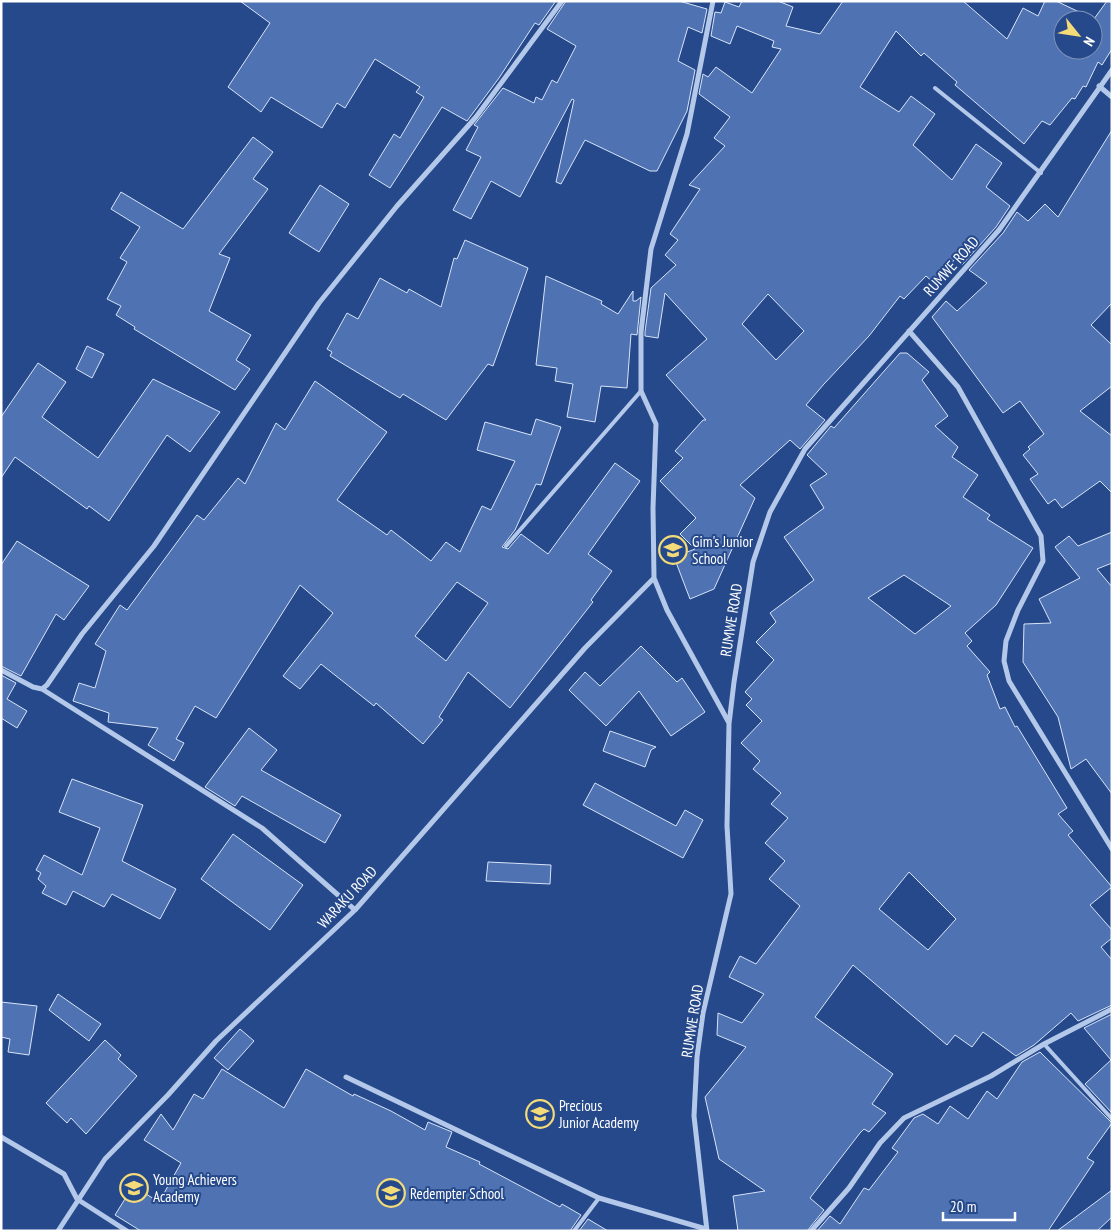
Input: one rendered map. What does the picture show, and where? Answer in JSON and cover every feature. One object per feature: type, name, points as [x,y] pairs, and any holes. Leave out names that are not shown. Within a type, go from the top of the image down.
[{"type":"street","points":[[42,689],[82,634],[154,546],[319,303],[397,206],[476,116],[562,1]]},
{"type":"street","points":[[713,1],[687,134],[651,249],[642,332],[640,391],[656,424],[653,508],[654,578],[667,610],[730,724]]},
{"type":"street","name":"RUMWE ROAD","points":[[706,1230],[694,1116],[695,1096],[703,1013],[731,894],[727,826],[730,724],[734,682],[753,562],[770,512],[805,449],[999,230],[1112,70]]},
{"type":"street","points":[[1099,86],[1112,97]]},
{"type":"street","points":[[909,331],[958,387],[1041,536],[1043,561],[1018,610],[1006,641],[1004,661],[1009,681],[1112,849]]},
{"type":"street","name":"WARAKU ROAD","points":[[58,1231],[77,1199],[105,1159],[168,1095],[216,1041],[354,910],[585,648],[654,578]]},
{"type":"street","points":[[1,670],[33,687],[42,689],[262,828],[354,910]]},
{"type":"street","points":[[811,1231],[849,1188],[880,1143],[904,1118],[991,1076],[1044,1044],[1112,1009]]},
{"type":"street","points":[[346,1077],[599,1198],[706,1230]]},
{"type":"street","points":[[1,1137],[64,1174],[77,1199],[127,1231]]},
{"type":"lane","points":[[934,88],[1041,173]]},
{"type":"lane","points":[[506,546],[640,391]]},
{"type":"lane","points":[[1044,1044],[1112,1118]]},
{"type":"lane","points":[[574,1231],[599,1198]]},
{"type":"building","points":[[240,1],[556,1],[539,25],[535,23],[499,78],[467,121],[442,107],[390,188],[369,175],[394,134],[400,138],[424,97],[416,92],[420,87],[375,59],[345,108],[337,103],[322,128],[271,97],[261,112],[228,87],[270,23]]},
{"type":"building","points":[[566,1],[679,1],[707,9],[702,33],[688,27],[678,61],[695,70],[687,111],[657,171],[650,171],[585,140],[561,184],[556,182],[574,100],[572,99],[520,197],[491,181],[471,219],[453,210],[481,157],[466,150],[478,127],[474,125],[503,88],[534,103],[536,97],[542,100],[552,80],[557,83],[576,46],[547,29]]},
{"type":"building","points":[[742,1],[778,1],[793,7],[786,26],[820,34],[843,1],[963,1],[1007,39],[1023,8],[1038,16],[1045,1],[1056,1],[1075,10],[1053,10],[1053,60],[1103,60],[1103,10],[1100,10],[1107,1],[1112,1],[1112,49],[1102,65],[1098,62],[1086,87],[1083,86],[1075,99],[1072,98],[1050,125],[1042,121],[1024,144],[955,85],[957,82],[924,53],[921,56],[896,31],[860,87],[899,112],[911,96],[935,114],[913,145],[952,180],[976,144],[1002,163],[986,187],[1010,206],[996,227],[962,265],[955,259],[935,284],[926,276],[904,299],[900,296],[869,336],[806,405],[825,420],[800,449],[790,440],[740,485],[755,498],[714,589],[690,599],[674,557],[695,549],[680,534],[696,518],[660,481],[683,458],[675,451],[703,420],[706,420],[666,375],[707,339],[665,293],[658,338],[645,336],[645,332],[651,288],[676,265],[665,255],[678,240],[670,234],[700,189],[689,185],[725,146],[714,138],[730,117],[699,94],[703,74],[708,77],[716,67],[752,93],[781,49],[772,47],[774,41],[737,26],[730,44],[711,36],[715,12],[721,13],[725,2],[739,7]],"holes":[[[768,294],[804,331],[776,360],[742,324]]]},
{"type":"building","points":[[1112,130],[1112,303],[1091,325],[1112,345],[1112,386],[1080,411],[1112,436],[1112,493],[1100,481],[1062,508],[1055,499],[1048,504],[1030,479],[1038,474],[1023,455],[1030,449],[1028,447],[1044,434],[1020,401],[1003,413],[932,317],[946,301],[957,311],[987,283],[969,270],[1003,233],[1017,212],[1028,221],[1045,204],[1058,217]]},
{"type":"building","points":[[253,137],[273,152],[253,179],[268,189],[219,254],[230,258],[209,311],[251,335],[236,360],[250,369],[235,390],[134,329],[135,327],[116,315],[121,306],[107,299],[127,262],[120,258],[140,227],[111,209],[121,192],[183,229]]},
{"type":"building","points":[[320,185],[349,204],[319,252],[289,233]]},
{"type":"building","points":[[465,240],[528,268],[493,366],[488,364],[446,420],[403,394],[400,398],[330,356],[332,352],[327,349],[347,313],[358,319],[380,278],[407,293],[409,289],[441,307],[454,258],[457,259]]},
{"type":"building","points":[[546,276],[602,301],[601,304],[618,314],[633,291],[633,301],[641,297],[637,335],[631,334],[627,388],[601,386],[595,422],[567,417],[573,384],[555,381],[557,368],[536,365]]},
{"type":"building","points":[[87,346],[104,354],[92,378],[76,369]]},
{"type":"building","points":[[900,353],[907,353],[929,372],[922,380],[948,416],[935,426],[958,447],[952,457],[978,475],[963,497],[990,515],[987,519],[1033,548],[996,605],[965,633],[972,641],[967,646],[990,672],[987,675],[1000,709],[1005,707],[1015,727],[1017,726],[1067,808],[1058,814],[1073,831],[1068,835],[1112,887],[1090,905],[1112,930],[1112,938],[1101,947],[1112,960],[1112,1005],[1078,1021],[1071,1013],[1034,1045],[1016,1056],[983,1032],[972,1047],[955,1035],[947,1045],[853,965],[815,1017],[893,1074],[872,1104],[886,1113],[869,1132],[864,1129],[860,1133],[810,1198],[824,1210],[807,1231],[738,1231],[733,1196],[765,1191],[719,1159],[705,1097],[746,1047],[717,1035],[718,1013],[742,1023],[764,994],[729,977],[740,956],[756,964],[800,906],[769,879],[785,861],[765,843],[788,818],[771,804],[781,793],[753,769],[760,761],[741,743],[762,721],[746,705],[752,699],[745,692],[774,660],[756,642],[776,622],[770,613],[814,580],[784,537],[824,508],[810,485],[827,474],[807,455],[831,426],[834,428]],"holes":[[[904,575],[951,606],[915,634],[868,598]],[[909,872],[956,919],[928,950],[879,909]]]},
{"type":"building","points":[[38,363],[66,382],[42,417],[98,458],[153,379],[220,412],[190,452],[167,435],[109,521],[89,506],[87,509],[15,457],[1,478],[1,417]]},
{"type":"building","points":[[315,381],[387,432],[337,500],[387,535],[391,530],[431,561],[446,542],[460,552],[482,506],[491,510],[515,461],[477,450],[485,422],[531,435],[536,419],[561,427],[541,485],[536,484],[515,530],[502,547],[508,549],[521,534],[548,554],[615,463],[640,481],[588,554],[612,571],[591,600],[593,602],[510,708],[468,672],[439,717],[443,720],[423,744],[376,703],[374,706],[321,664],[300,689],[283,676],[333,613],[300,585],[216,718],[195,706],[176,739],[184,743],[174,761],[148,745],[158,728],[108,722],[109,713],[73,701],[79,683],[95,688],[106,651],[95,644],[120,605],[127,610],[197,515],[204,520],[238,478],[245,484],[276,423],[285,430]],"holes":[[[457,582],[488,603],[446,661],[415,636]]]},
{"type":"building","points":[[1112,532],[1112,563],[1097,569],[1112,587],[1112,794],[1086,759],[1071,769],[1058,717],[1023,662],[1024,624],[1051,623],[1039,599],[1080,578],[1055,547],[1069,536],[1078,546]]},
{"type":"building","points":[[17,541],[89,586],[64,620],[56,614],[21,676],[1,666],[1,565]]},
{"type":"building","points":[[641,646],[677,682],[682,678],[705,712],[671,736],[639,691],[606,726],[569,690],[585,672],[600,686]]},
{"type":"building","points":[[1,675],[16,683],[7,699],[27,711],[17,728],[1,718]]},
{"type":"building","points":[[249,728],[277,750],[261,770],[341,815],[325,843],[242,796],[235,806],[205,787]]},
{"type":"building","points":[[610,731],[656,747],[651,750],[645,767],[603,751]]},
{"type":"building","points":[[72,779],[143,805],[122,861],[176,889],[160,919],[112,894],[104,907],[73,891],[66,905],[42,893],[46,886],[38,879],[41,873],[36,870],[44,855],[82,875],[100,828],[59,812]]},
{"type":"building","points":[[595,783],[676,826],[685,810],[703,820],[683,858],[583,805]]},
{"type":"building","points":[[233,834],[303,885],[270,930],[201,879]]},
{"type":"building","points":[[488,862],[551,865],[550,884],[486,881]]},
{"type":"building","points":[[58,994],[101,1024],[89,1041],[49,1010]]},
{"type":"building","points":[[1,1002],[37,1006],[29,1055],[8,1052],[10,1039],[1,1037]]},
{"type":"building","points":[[1112,1014],[1112,1113],[1085,1084],[1111,1060],[1084,1028]]},
{"type":"building","points":[[240,1029],[254,1041],[228,1070],[214,1058]]},
{"type":"building","points":[[105,1040],[121,1055],[118,1059],[137,1076],[86,1134],[71,1118],[67,1123],[46,1103]]},
{"type":"building","points":[[1040,1052],[1112,1123],[1087,1158],[1094,1162],[1048,1231],[817,1231],[830,1216],[840,1224],[864,1188],[869,1190],[898,1152],[892,1148],[914,1118],[923,1114],[938,1124],[950,1106],[968,1119],[987,1091],[997,1099],[1022,1062]]},
{"type":"building","points":[[222,1069],[284,1108],[306,1069],[353,1096],[354,1094],[391,1111],[425,1130],[428,1122],[452,1132],[446,1147],[480,1162],[479,1164],[560,1207],[562,1204],[581,1215],[570,1231],[141,1231],[115,1215],[133,1186],[159,1202],[181,1163],[144,1140],[161,1114],[173,1130],[194,1094],[203,1099]]},
{"type":"building","points":[[1112,1190],[1112,1217],[1097,1231],[1057,1231]]},
{"type":"building","points":[[588,1219],[608,1231],[579,1231]]},
{"type":"place","name":"Gim's Junior School","points":[[673,550]]},
{"type":"place","name":"Precious Junior Academy","points":[[540,1114]]},
{"type":"place","name":"Young Achievers Academy","points":[[134,1188]]},
{"type":"place","name":"Redempter School","points":[[391,1193]]}]
